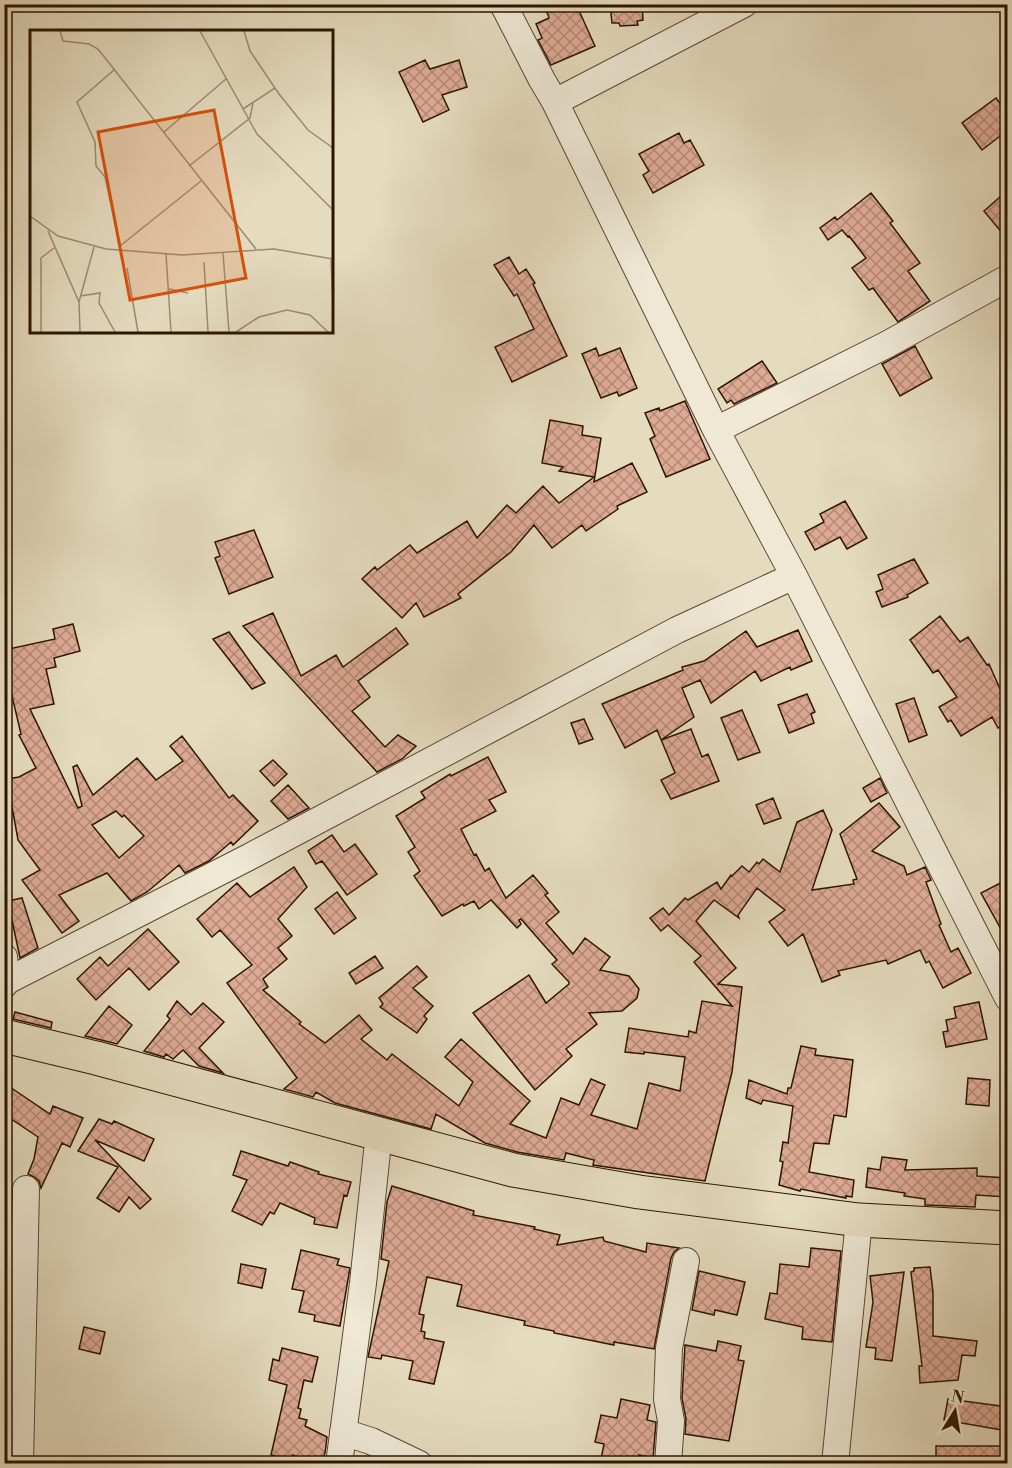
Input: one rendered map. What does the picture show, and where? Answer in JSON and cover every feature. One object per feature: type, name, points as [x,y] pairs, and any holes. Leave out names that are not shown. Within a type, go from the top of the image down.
[{"type":"main road","points":[[4,1036],[513,1170],[639,1192],[859,1220],[1008,1228]]},
{"type":"street","points":[[503,4],[555,102],[716,430],[794,576],[1008,998]]},
{"type":"street","points":[[555,102],[744,4]]},
{"type":"street","points":[[716,430],[886,345],[1008,278]]},
{"type":"street","points":[[5,974],[249,857],[676,630],[794,576]]},
{"type":"street","points":[[339,1464],[363,1283],[379,1133]]},
{"type":"street","points":[[20,1464],[26,1189]]},
{"type":"street","points":[[835,1464],[859,1220]]},
{"type":"street","points":[[668,1464],[671,1421],[667,1399],[669,1348],[686,1261]]},
{"type":"street","points":[[343,1432],[371,1441],[419,1464]]},
{"type":"building","points":[[544,4],[576,4],[595,46],[551,65],[538,40],[542,38],[536,24],[549,18]]},
{"type":"building","points":[[610,4],[642,4],[643,20],[637,21],[638,25],[620,26],[619,23],[612,23]]},
{"type":"building","points":[[425,60],[430,69],[459,60],[467,87],[442,95],[449,110],[423,122],[399,72]]},
{"type":"building","points":[[996,98],[1008,114],[1008,130],[982,150],[962,123]]},
{"type":"building","points":[[679,133],[684,143],[690,140],[704,165],[653,193],[643,175],[649,171],[639,154]]},
{"type":"building","points":[[1008,190],[1008,240],[984,211]]},
{"type":"building","points":[[871,193],[893,221],[890,223],[920,263],[908,271],[930,301],[898,322],[873,288],[869,290],[852,268],[866,258],[849,236],[842,230],[828,240],[820,228],[835,217],[837,220]]},
{"type":"building","points":[[509,257],[519,274],[526,269],[535,283],[533,284],[567,356],[512,382],[495,347],[534,329],[517,294],[514,296],[494,265]]},
{"type":"building","points":[[915,346],[932,378],[900,396],[882,364]]},
{"type":"building","points":[[596,348],[599,356],[620,348],[637,388],[619,396],[617,392],[601,398],[582,354]]},
{"type":"building","points":[[762,361],[777,383],[734,404],[731,400],[727,403],[718,389]]},
{"type":"building","points":[[685,401],[710,459],[666,477],[650,439],[655,436],[645,413],[659,408],[660,411]]},
{"type":"building","points":[[550,420],[583,426],[582,435],[601,438],[594,482],[632,463],[647,492],[617,506],[618,509],[586,531],[582,525],[552,548],[534,525],[511,552],[458,594],[461,598],[424,617],[416,603],[402,618],[362,579],[375,567],[377,570],[410,545],[417,553],[467,521],[477,538],[507,505],[516,513],[543,486],[559,503],[594,477],[559,471],[563,467],[542,463]]},
{"type":"building","points":[[845,501],[867,538],[847,549],[840,537],[815,550],[805,532],[824,522],[820,514]]},
{"type":"building","points":[[254,530],[273,577],[229,594],[215,558],[220,556],[215,542]]},
{"type":"building","points":[[914,559],[928,583],[907,595],[908,597],[882,607],[876,592],[883,589],[878,575]]},
{"type":"building","points":[[273,613],[301,676],[336,655],[343,667],[396,628],[408,644],[358,681],[370,697],[352,711],[385,747],[398,735],[416,746],[402,759],[377,772],[243,626]]},
{"type":"building","points":[[940,616],[960,642],[968,637],[987,665],[989,664],[1008,707],[1008,723],[998,728],[992,717],[961,736],[951,720],[948,722],[939,707],[957,697],[938,670],[933,673],[910,640]]},
{"type":"building","points":[[73,624],[80,651],[54,658],[56,667],[46,669],[54,704],[30,709],[78,808],[82,806],[73,767],[77,765],[93,795],[137,758],[156,780],[183,761],[170,746],[182,736],[229,798],[233,795],[258,821],[233,845],[231,842],[209,861],[185,873],[179,865],[147,892],[131,901],[107,873],[59,895],[79,921],[62,933],[22,880],[40,870],[18,840],[7,779],[19,777],[36,768],[19,735],[21,734],[4,662],[4,650],[55,639],[53,629]],"holes":[[[116,811],[122,817],[124,815],[144,836],[119,858],[92,825]]]},
{"type":"building","points":[[798,630],[812,661],[791,670],[790,667],[761,681],[755,671],[711,703],[700,680],[682,688],[694,717],[661,740],[657,730],[625,748],[602,704],[683,670],[682,667],[704,661],[746,631],[757,647]]},
{"type":"building","points":[[229,632],[265,683],[252,689],[213,639]]},
{"type":"building","points":[[807,694],[815,712],[811,714],[814,723],[789,733],[778,705]]},
{"type":"building","points":[[914,698],[927,735],[909,742],[896,704]]},
{"type":"building","points":[[742,710],[760,752],[738,760],[721,718]]},
{"type":"building","points":[[584,719],[593,739],[579,744],[571,723]]},
{"type":"building","points":[[691,729],[702,757],[708,754],[719,781],[671,799],[661,780],[675,773],[661,740]]},
{"type":"building","points":[[488,757],[506,792],[489,800],[496,811],[461,829],[474,855],[476,854],[485,871],[489,868],[506,898],[533,875],[548,893],[545,895],[559,912],[546,923],[573,954],[585,938],[610,957],[600,970],[629,976],[639,989],[637,998],[622,1011],[589,1013],[597,1024],[566,1049],[572,1056],[535,1090],[473,1013],[529,975],[546,1003],[569,982],[552,964],[557,960],[521,919],[519,920],[521,924],[517,928],[491,900],[479,909],[474,901],[464,906],[463,904],[442,916],[414,876],[420,871],[408,852],[415,847],[396,816],[425,798],[421,792],[450,774],[451,776]]},
{"type":"building","points":[[273,760],[287,774],[274,786],[260,771]]},
{"type":"building","points":[[880,778],[887,793],[871,802],[863,788]]},
{"type":"building","points":[[288,785],[309,808],[288,819],[271,801]]},
{"type":"building","points":[[773,798],[781,818],[764,824],[756,805]]},
{"type":"building","points":[[879,803],[900,827],[872,851],[904,866],[907,875],[925,867],[931,880],[926,882],[941,924],[939,925],[951,952],[958,948],[971,973],[943,988],[929,961],[926,963],[920,950],[888,964],[886,960],[838,971],[840,975],[822,982],[803,934],[788,946],[769,922],[785,910],[757,888],[738,915],[739,918],[714,900],[696,921],[736,968],[718,984],[742,987],[732,1072],[705,1181],[593,1165],[594,1160],[566,1153],[564,1160],[517,1152],[485,1143],[436,1114],[431,1129],[335,1103],[316,1092],[313,1097],[284,1089],[297,1078],[227,983],[252,965],[220,930],[212,937],[197,919],[237,883],[250,897],[294,867],[307,887],[278,919],[292,936],[278,948],[287,959],[263,979],[268,987],[263,990],[301,1022],[299,1024],[325,1043],[359,1015],[372,1030],[361,1039],[387,1060],[392,1054],[459,1106],[473,1082],[445,1057],[461,1039],[530,1101],[510,1124],[546,1138],[561,1098],[579,1105],[591,1079],[605,1085],[591,1115],[637,1129],[649,1083],[680,1091],[685,1057],[625,1052],[629,1028],[688,1037],[689,1031],[696,1033],[702,1001],[732,1006],[694,962],[701,956],[668,925],[661,931],[650,918],[663,908],[669,915],[685,898],[688,900],[717,882],[721,889],[731,875],[742,866],[749,872],[757,862],[759,864],[763,859],[780,872],[797,822],[823,810],[832,830],[812,890],[854,884],[853,880],[857,879],[840,834]]},
{"type":"building","points":[[332,835],[344,852],[355,844],[377,874],[347,895],[322,861],[316,864],[308,851]]},
{"type":"building","points":[[1008,879],[1008,942],[981,893]]},
{"type":"building","points":[[337,892],[356,918],[334,934],[315,909]]},
{"type":"building","points":[[22,898],[38,948],[20,958],[8,901]]},
{"type":"building","points":[[148,929],[179,962],[149,990],[129,968],[96,1000],[77,979],[100,957],[108,966]]},
{"type":"building","points":[[375,956],[383,968],[356,984],[349,973]]},
{"type":"building","points":[[417,966],[427,977],[413,988],[433,1006],[424,1016],[427,1019],[417,1033],[380,1007],[383,1004],[379,998]]},
{"type":"building","points":[[177,1001],[191,1015],[203,1003],[224,1022],[199,1048],[223,1073],[199,1066],[183,1050],[173,1059],[166,1054],[164,1057],[144,1051],[170,1019],[167,1016]]},
{"type":"building","points":[[979,1002],[987,1039],[946,1047],[943,1032],[948,1031],[946,1020],[956,1018],[954,1007]]},
{"type":"building","points":[[109,1006],[132,1025],[117,1044],[85,1036]]},
{"type":"building","points":[[15,1012],[52,1022],[51,1028],[13,1019]]},
{"type":"building","points":[[801,1046],[816,1049],[815,1055],[853,1060],[846,1117],[834,1115],[829,1144],[814,1143],[809,1172],[854,1180],[852,1197],[846,1196],[846,1198],[801,1189],[800,1191],[779,1185],[783,1162],[780,1161],[783,1142],[788,1143],[793,1106],[763,1100],[761,1104],[746,1098],[749,1080],[787,1094],[788,1088],[791,1088]]},
{"type":"building","points":[[968,1078],[990,1080],[989,1106],[966,1104]]},
{"type":"building","points":[[4,1083],[50,1114],[53,1106],[83,1118],[70,1147],[62,1143],[41,1188],[39,1181],[28,1174],[34,1159],[38,1137],[4,1114]]},
{"type":"building","points":[[99,1119],[112,1124],[114,1121],[154,1139],[144,1161],[95,1140],[151,1199],[140,1209],[129,1197],[119,1212],[97,1198],[118,1167],[78,1151]]},
{"type":"building","points":[[241,1151],[288,1166],[290,1162],[319,1172],[318,1174],[351,1182],[347,1196],[344,1195],[337,1228],[314,1224],[315,1218],[280,1203],[274,1214],[270,1212],[262,1225],[232,1211],[247,1180],[233,1175]]},
{"type":"building","points":[[882,1157],[907,1160],[905,1170],[977,1168],[977,1176],[1008,1178],[1008,1197],[976,1195],[975,1207],[925,1205],[925,1199],[904,1196],[905,1193],[866,1187],[868,1168],[880,1170]]},
{"type":"building","points":[[392,1186],[474,1211],[473,1215],[535,1227],[534,1229],[560,1235],[557,1245],[603,1237],[604,1241],[646,1252],[647,1243],[679,1248],[671,1258],[654,1349],[614,1342],[614,1345],[554,1333],[554,1331],[524,1325],[525,1321],[457,1306],[462,1285],[427,1277],[419,1314],[424,1315],[421,1331],[425,1332],[424,1338],[444,1342],[434,1384],[409,1379],[413,1361],[382,1355],[381,1359],[368,1357],[389,1261],[381,1259],[387,1202]]},
{"type":"building","points":[[811,1248],[841,1251],[832,1342],[802,1339],[803,1327],[765,1319],[770,1293],[777,1294],[780,1264],[809,1267]]},
{"type":"building","points":[[301,1250],[339,1259],[337,1265],[350,1268],[340,1326],[314,1321],[315,1315],[299,1312],[304,1291],[292,1289]]},
{"type":"building","points":[[241,1264],[266,1269],[262,1288],[238,1283]]},
{"type":"building","points":[[930,1267],[933,1292],[933,1336],[977,1341],[975,1356],[962,1355],[958,1380],[920,1383],[919,1366],[922,1366],[911,1272],[914,1268]]},
{"type":"building","points":[[699,1271],[745,1282],[737,1315],[715,1310],[714,1315],[692,1310]]},
{"type":"building","points":[[904,1272],[892,1361],[875,1359],[876,1348],[866,1347],[873,1302],[870,1276]]},
{"type":"building","points":[[84,1327],[105,1332],[100,1354],[79,1349]]},
{"type":"building","points":[[718,1341],[741,1346],[738,1360],[744,1361],[729,1441],[685,1434],[686,1419],[682,1398],[685,1345],[716,1351]]},
{"type":"building","points":[[282,1348],[318,1357],[312,1382],[304,1380],[298,1408],[301,1409],[299,1418],[307,1420],[305,1426],[327,1437],[325,1453],[320,1464],[310,1464],[293,1455],[292,1460],[271,1455],[287,1385],[269,1380],[273,1359],[279,1361]]},
{"type":"building","points":[[621,1399],[650,1405],[647,1420],[656,1422],[653,1458],[639,1455],[638,1464],[600,1464],[604,1444],[595,1442],[601,1415],[617,1418]]},
{"type":"building","points":[[948,1399],[1008,1407],[1008,1431],[944,1420]]},
{"type":"building","points":[[936,1446],[1008,1446],[1008,1464],[936,1464]]}]
